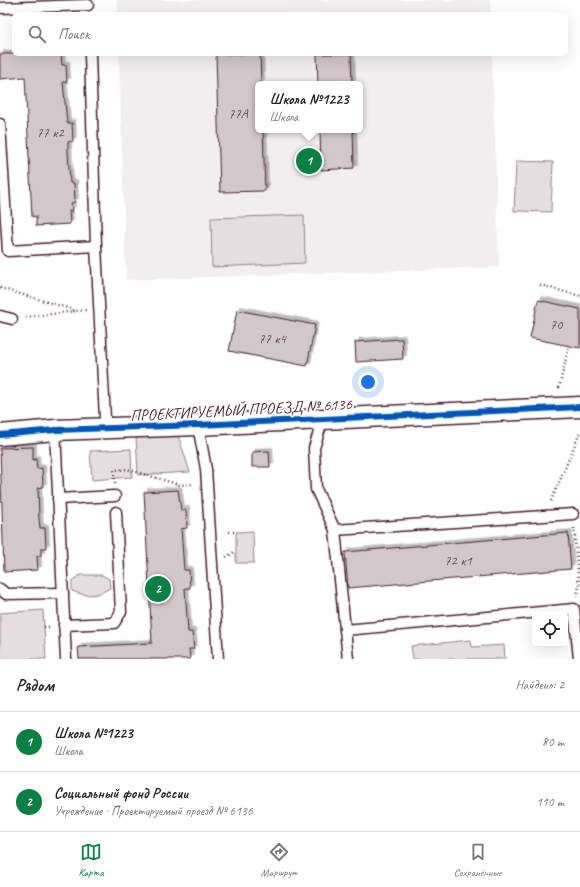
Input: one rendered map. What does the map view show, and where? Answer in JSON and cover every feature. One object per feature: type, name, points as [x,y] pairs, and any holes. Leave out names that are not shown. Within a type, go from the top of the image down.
[{"type":"street","name":"ПРОЕКТИРУЕМЫЙ ПРОЕЗД № 6136","points":[[0,435],[55,430],[198,425],[580,407]]},
{"type":"lane","points":[[0,8],[88,6]]},
{"type":"lane","points":[[90,56],[96,246],[106,429]]},
{"type":"lane","points":[[0,124],[8,251],[96,246]]},
{"type":"lane","points":[[0,316],[12,319]]},
{"type":"lane","points":[[323,419],[314,448],[316,489],[335,530],[348,659]]},
{"type":"lane","points":[[198,425],[206,469],[218,659]]},
{"type":"lane","points":[[55,430],[66,659]]},
{"type":"lane","points":[[58,499],[115,496]]},
{"type":"lane","points":[[64,625],[114,623],[121,612],[116,512]]},
{"type":"lane","points":[[335,530],[573,514]]},
{"type":"lane","points":[[0,589],[6,594],[63,593]]},
{"type":"lane","points":[[345,630],[574,609],[579,659]]},
{"type":"path","points":[[540,285],[580,296]]},
{"type":"path","points":[[0,288],[78,311]]},
{"type":"path","points":[[12,319],[99,308]]},
{"type":"path","points":[[554,408],[569,346]]},
{"type":"path","points":[[544,516],[580,433]]},
{"type":"path","points":[[115,496],[114,470],[127,469],[180,485],[207,483]]},
{"type":"path","points":[[573,514],[579,585],[574,609]]},
{"type":"path","points":[[221,533],[236,532]]},
{"type":"path","points":[[222,559],[236,551]]},
{"type":"shaded area","points":[[117,0],[490,0],[491,12],[118,12]]},
{"type":"shaded area","points":[[119,56],[492,56],[499,267],[126,280]]},
{"type":"shaded area","points":[[516,161],[553,162],[551,212],[514,211]]},
{"type":"shaded area","points":[[304,215],[305,263],[212,267],[211,218]]},
{"type":"shaded area","points":[[178,435],[190,472],[138,475],[136,436]]},
{"type":"shaded area","points":[[131,449],[132,477],[92,480],[90,451]]},
{"type":"shaded area","points":[[253,531],[254,563],[236,563],[236,532]]},
{"type":"shaded area","points":[[80,575],[102,575],[109,579],[110,588],[101,593],[92,595],[72,591],[72,581]]},
{"type":"shaded area","points":[[43,610],[46,659],[0,659],[0,613]]},
{"type":"shaded area","points":[[471,640],[472,647],[504,645],[505,659],[413,659],[411,646]]},
{"type":"building","points":[[0,54],[12,54],[12,56],[61,56],[62,65],[66,65],[67,82],[63,82],[67,123],[72,123],[73,141],[68,142],[68,152],[70,183],[74,183],[75,202],[71,203],[72,211],[69,211],[70,224],[36,226],[36,216],[32,217],[25,77],[0,79]]},
{"type":"building","points":[[216,56],[260,56],[261,81],[255,81],[255,133],[263,133],[265,191],[220,192]]},
{"type":"building","points":[[317,56],[351,56],[352,81],[318,81]]},
{"type":"building","points":[[320,133],[353,133],[354,168],[321,170]]},
{"type":"building","points":[[538,300],[580,309],[580,348],[530,338]]},
{"type":"building","points":[[237,310],[315,325],[307,366],[229,351]]},
{"type":"building","points":[[402,339],[403,359],[356,362],[355,342]]},
{"type":"building","points":[[33,447],[33,460],[36,459],[37,469],[42,468],[43,487],[38,488],[39,519],[40,528],[45,528],[46,548],[41,548],[41,556],[37,556],[38,570],[4,572],[0,448]]},
{"type":"building","points":[[269,451],[270,467],[252,467],[252,452]]},
{"type":"building","points":[[178,490],[181,510],[186,510],[187,528],[181,529],[184,570],[189,570],[190,588],[185,588],[188,632],[192,632],[194,649],[189,649],[190,659],[79,659],[78,647],[152,643],[144,492]]},
{"type":"building","points":[[568,533],[571,569],[348,588],[345,552]]},
{"type":"cycle path","points":[[0,435],[55,430],[198,425],[580,407]]},
{"type":"place","name":"Школа №1223","points":[[309,161]]},
{"type":"place","name":"Социальный фонд России","points":[[158,589]]}]
